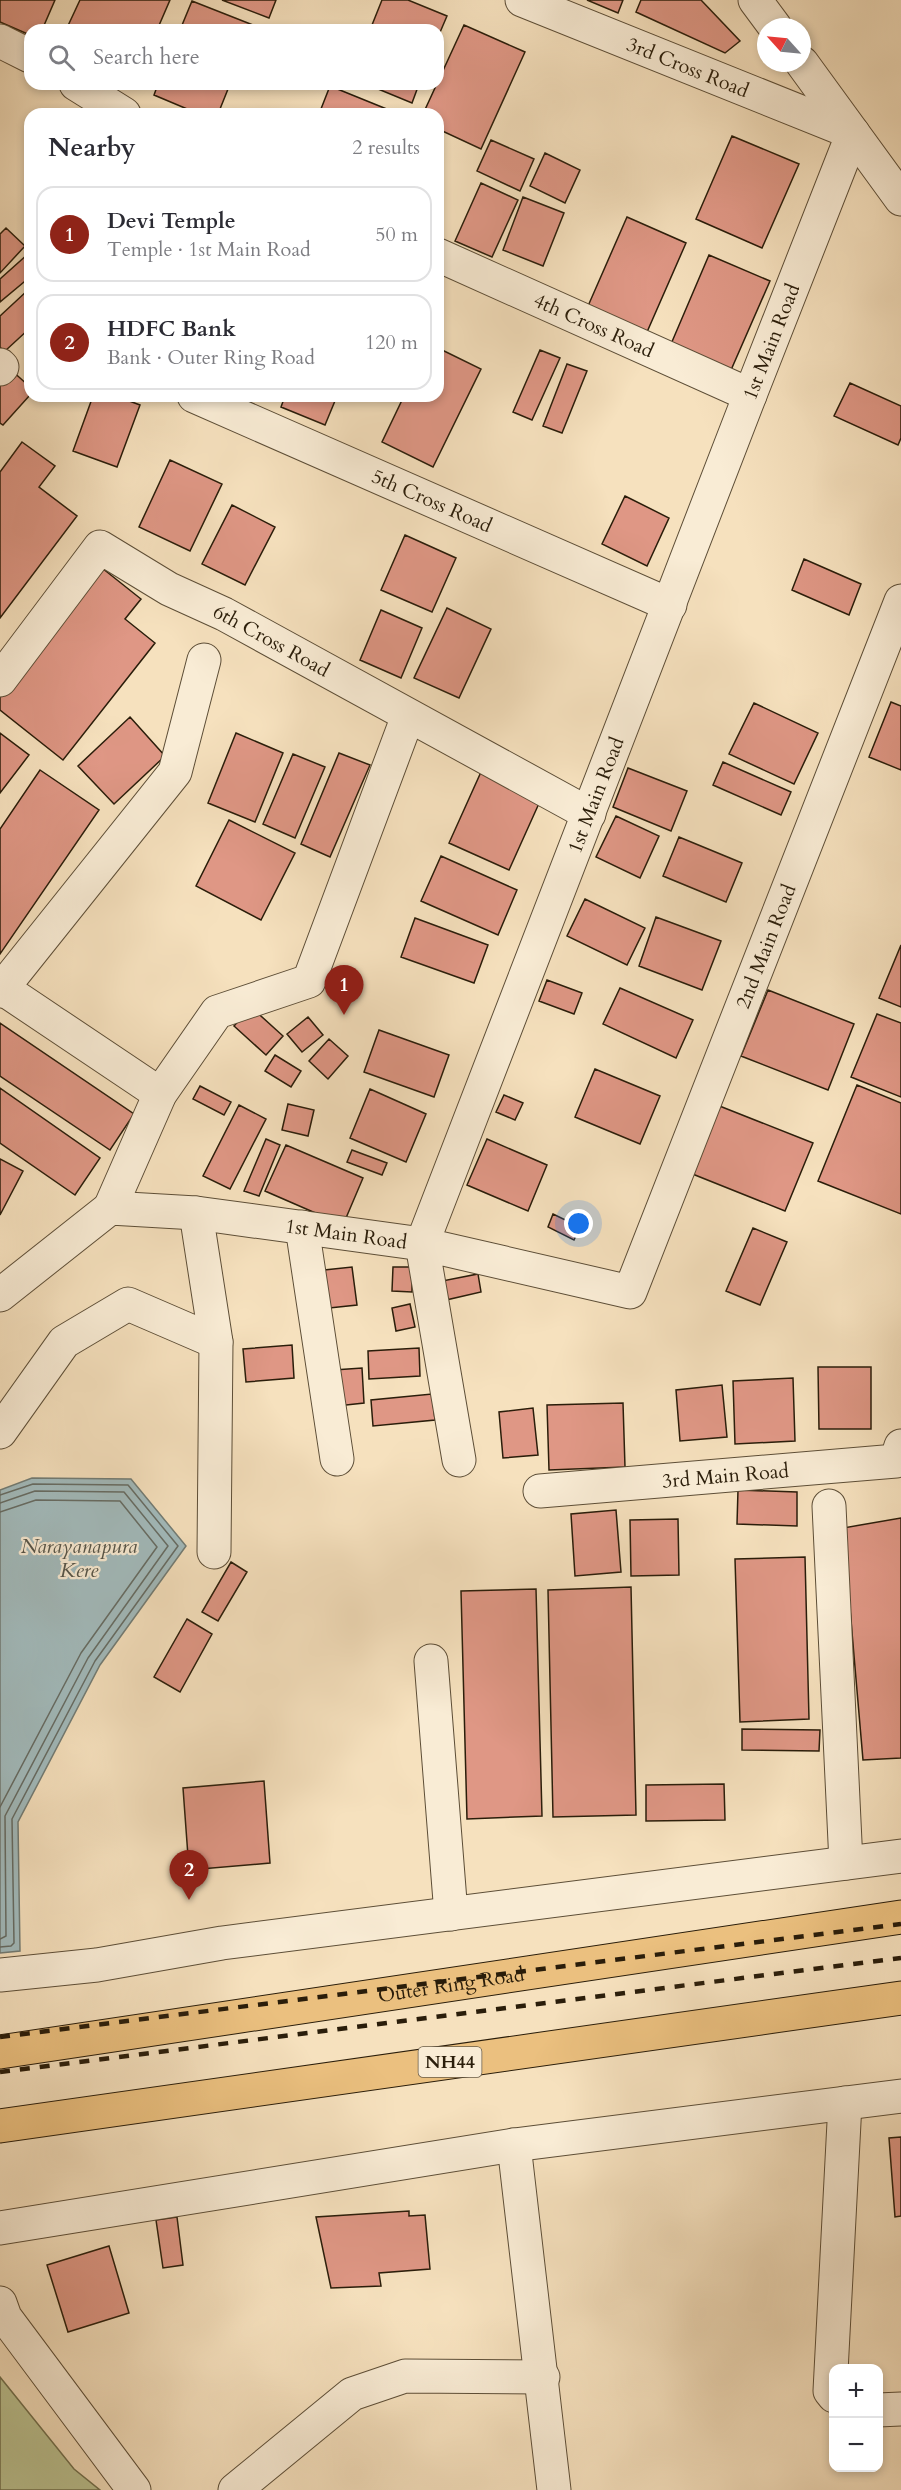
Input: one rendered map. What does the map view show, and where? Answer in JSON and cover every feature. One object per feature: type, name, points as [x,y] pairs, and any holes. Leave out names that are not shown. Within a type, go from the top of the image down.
[{"type":"highway","name":"Outer Ring Road","points":[[0,2052],[901,1917]]},
{"type":"highway","name":"NH44","points":[[0,2126],[901,1998]]},
{"type":"street","name":"3rd Cross Road","points":[[522,0],[854,134]]},
{"type":"street","points":[[755,0],[768,18]]},
{"type":"street","points":[[0,41],[24,53]]},
{"type":"street","points":[[809,72],[901,199]]},
{"type":"street","points":[[86,90],[114,108]]},
{"type":"street","name":"1st Main Road","points":[[110,1208],[196,1213],[422,1244],[750,395],[854,134]]},
{"type":"street","name":"4th Cross Road","points":[[444,258],[750,395]]},
{"type":"street","name":"5th Cross Road","points":[[208,402],[669,605]]},
{"type":"street","name":"6th Cross Road","points":[[0,680],[100,547],[169,590],[225,614],[589,814]]},
{"type":"street","name":"2nd Main Road","points":[[422,1244],[630,1292],[901,601]]},
{"type":"street","points":[[160,1094],[1,989],[175,772],[204,660]]},
{"type":"street","points":[[0,1295],[110,1208],[147,1119],[160,1094],[218,1012],[309,981],[408,716]]},
{"type":"street","points":[[196,1213],[216,1342],[214,1552]]},
{"type":"street","points":[[302,1227],[337,1459]]},
{"type":"street","points":[[422,1244],[459,1460]]},
{"type":"street","points":[[0,1432],[64,1342],[128,1304],[216,1342]]},
{"type":"street","name":"3rd Main Road","points":[[540,1491],[896,1461],[901,1446]]},
{"type":"street","points":[[829,1506],[846,1863]]},
{"type":"street","points":[[430,1661],[451,1914]]},
{"type":"street","points":[[0,1975],[97,1965],[222,1943],[901,1856]]},
{"type":"street","points":[[0,2228],[514,2145],[901,2096]]},
{"type":"street","points":[[831,2364],[845,2103]]},
{"type":"street","points":[[514,2145],[543,2377],[554,2490]]},
{"type":"street","points":[[0,2303],[5,2317],[135,2490]]},
{"type":"street","points":[[235,2490],[352,2394],[405,2376],[543,2377]]},
{"type":"street","points":[[883,2410],[901,2409]]},
{"type":"green space","points":[[0,2377],[74,2469],[100,2490],[0,2490]]},
{"type":"water","name":"Narayanapura Kere","points":[[32,1478],[131,1479],[186,1546],[100,1665],[18,1822],[20,1951],[0,1953],[0,1490]]},
{"type":"building","points":[[0,0],[55,0],[45,24],[24,24],[24,32],[0,22]]},
{"type":"building","points":[[80,0],[170,0],[160,24],[69,24]]},
{"type":"building","points":[[222,0],[276,0],[269,18]]},
{"type":"building","points":[[382,0],[408,0],[447,16],[444,24],[372,24]]},
{"type":"building","points":[[587,0],[623,0],[618,13]]},
{"type":"building","points":[[641,0],[701,0],[740,41],[725,53],[636,12]]},
{"type":"building","points":[[192,1],[250,24],[182,24]]},
{"type":"building","points":[[464,25],[525,52],[481,149],[444,132],[444,108],[426,108],[434,90],[444,90],[444,68]]},
{"type":"building","points":[[156,90],[228,90],[220,108],[185,108],[154,95]]},
{"type":"building","points":[[328,90],[340,90],[384,108],[321,108]]},
{"type":"building","points":[[381,90],[417,90],[412,103]]},
{"type":"building","points":[[732,136],[799,164],[762,248],[696,219]]},
{"type":"building","points":[[491,140],[534,159],[520,191],[477,171]]},
{"type":"building","points":[[545,153],[580,170],[565,203],[530,186]]},
{"type":"building","points":[[481,183],[518,200],[492,257],[455,241]]},
{"type":"building","points":[[523,197],[564,213],[543,266],[503,250]]},
{"type":"building","points":[[627,217],[686,243],[647,332],[588,306]]},
{"type":"building","points":[[6,228],[24,247],[0,273],[0,234]]},
{"type":"building","points":[[709,255],[770,281],[731,370],[671,344]]},
{"type":"building","points":[[24,258],[24,282],[0,302],[0,279]]},
{"type":"building","points":[[24,294],[24,334],[4,352],[0,347],[0,316]]},
{"type":"building","points":[[540,350],[560,358],[532,420],[513,412]]},
{"type":"building","points":[[444,351],[481,369],[433,467],[382,442],[401,402],[444,402]]},
{"type":"building","points":[[567,364],[587,371],[562,433],[543,426]]},
{"type":"building","points":[[9,368],[24,382],[24,402],[3,425],[0,423],[0,377]]},
{"type":"building","points":[[850,383],[901,406],[901,438],[898,445],[834,416]]},
{"type":"building","points":[[91,402],[132,402],[140,405],[117,467],[73,451]]},
{"type":"building","points":[[283,402],[335,402],[325,425],[281,407]]},
{"type":"building","points":[[22,442],[55,466],[39,487],[77,516],[0,618],[0,472]]},
{"type":"building","points":[[170,460],[222,484],[190,551],[139,527]]},
{"type":"building","points":[[625,496],[669,518],[647,566],[602,544]]},
{"type":"building","points":[[232,505],[275,527],[245,585],[202,564]]},
{"type":"building","points":[[405,535],[456,558],[432,612],[381,590]]},
{"type":"building","points":[[804,559],[861,584],[849,615],[792,590]]},
{"type":"building","points":[[102,568],[141,599],[125,619],[155,643],[63,760],[0,710],[0,697]]},
{"type":"building","points":[[447,608],[491,629],[459,698],[414,678]]},
{"type":"building","points":[[381,610],[422,628],[401,678],[360,660]]},
{"type":"building","points":[[891,702],[901,706],[901,770],[869,757]]},
{"type":"building","points":[[754,703],[818,733],[794,784],[729,754]]},
{"type":"building","points":[[130,717],[165,756],[114,804],[78,766]]},
{"type":"building","points":[[0,733],[29,755],[0,793]]},
{"type":"building","points":[[236,733],[283,753],[255,822],[208,803]]},
{"type":"building","points":[[339,753],[370,765],[330,857],[301,844]]},
{"type":"building","points":[[293,754],[325,767],[295,838],[263,824]]},
{"type":"building","points":[[723,762],[791,792],[781,815],[713,785]]},
{"type":"building","points":[[628,768],[687,791],[671,831],[613,807]]},
{"type":"building","points":[[40,770],[99,810],[0,954],[0,829]]},
{"type":"building","points":[[481,772],[541,799],[509,870],[449,843]]},
{"type":"building","points":[[616,816],[659,836],[640,878],[596,857]]},
{"type":"building","points":[[229,820],[295,853],[261,920],[196,886]]},
{"type":"building","points":[[679,837],[742,863],[726,902],[663,876]]},
{"type":"building","points":[[441,856],[517,890],[498,935],[421,901]]},
{"type":"building","points":[[585,899],[645,928],[627,965],[567,936]]},
{"type":"building","points":[[656,917],[721,941],[702,990],[639,966]]},
{"type":"building","points":[[415,918],[488,945],[474,983],[401,957]]},
{"type":"building","points":[[901,945],[901,1007],[879,998]]},
{"type":"building","points":[[547,980],[582,993],[574,1014],[539,1001]]},
{"type":"building","points":[[620,988],[693,1020],[676,1058],[603,1024]]},
{"type":"building","points":[[768,990],[854,1024],[828,1090],[741,1056]]},
{"type":"building","points":[[251,1007],[283,1036],[266,1055],[234,1026]]},
{"type":"building","points":[[877,1014],[901,1023],[901,1097],[851,1077]]},
{"type":"building","points":[[308,1017],[323,1035],[302,1052],[287,1034]]},
{"type":"building","points":[[0,1023],[134,1114],[110,1150],[0,1076]]},
{"type":"building","points":[[379,1030],[449,1055],[434,1097],[364,1072]]},
{"type":"building","points":[[329,1039],[348,1056],[328,1079],[309,1061]]},
{"type":"building","points":[[275,1055],[301,1071],[291,1087],[265,1071]]},
{"type":"building","points":[[595,1069],[660,1096],[640,1144],[575,1117]]},
{"type":"building","points":[[857,1085],[901,1103],[901,1214],[818,1181]]},
{"type":"building","points":[[200,1086],[231,1102],[224,1115],[193,1099]]},
{"type":"building","points":[[0,1088],[100,1158],[75,1195],[0,1143]]},
{"type":"building","points":[[370,1089],[426,1114],[406,1162],[350,1138]]},
{"type":"building","points":[[504,1095],[523,1103],[515,1120],[496,1112]]},
{"type":"building","points":[[288,1104],[314,1110],[308,1136],[282,1130]]},
{"type":"building","points":[[239,1105],[266,1119],[230,1189],[203,1176]]},
{"type":"building","points":[[717,1105],[813,1143],[785,1211],[690,1173]]},
{"type":"building","points":[[266,1139],[280,1145],[259,1196],[244,1191]]},
{"type":"building","points":[[487,1139],[547,1165],[528,1211],[467,1185]]},
{"type":"building","points":[[286,1145],[363,1178],[343,1225],[265,1191]]},
{"type":"building","points":[[352,1150],[387,1163],[382,1175],[347,1162]]},
{"type":"building","points":[[0,1159],[23,1171],[0,1215]]},
{"type":"building","points":[[553,1214],[580,1227],[574,1240],[548,1227]]},
{"type":"building","points":[[753,1228],[787,1242],[760,1305],[726,1291]]},
{"type":"building","points":[[352,1267],[357,1305],[320,1309],[315,1271]]},
{"type":"building","points":[[393,1267],[412,1267],[412,1292],[392,1291]]},
{"type":"building","points":[[478,1274],[481,1292],[446,1300],[442,1281]]},
{"type":"building","points":[[410,1304],[415,1327],[396,1331],[392,1308]]},
{"type":"building","points":[[292,1345],[294,1378],[246,1382],[243,1349]]},
{"type":"building","points":[[419,1348],[420,1376],[369,1379],[368,1351]]},
{"type":"building","points":[[818,1367],[871,1367],[871,1429],[819,1429]]},
{"type":"building","points":[[362,1368],[364,1403],[337,1406],[334,1370]]},
{"type":"building","points":[[793,1378],[795,1441],[735,1444],[733,1381]]},
{"type":"building","points":[[722,1385],[727,1437],[680,1441],[676,1390]]},
{"type":"building","points":[[432,1394],[435,1420],[373,1426],[371,1400]]},
{"type":"building","points":[[623,1403],[625,1467],[549,1470],[547,1405]]},
{"type":"building","points":[[533,1408],[538,1455],[503,1458],[499,1412]]},
{"type":"building","points":[[738,1490],[797,1492],[797,1526],[737,1524]]},
{"type":"building","points":[[616,1510],[621,1572],[575,1576],[571,1514]]},
{"type":"building","points":[[901,1518],[901,1758],[863,1760],[843,1528]]},
{"type":"building","points":[[678,1519],[679,1575],[631,1576],[630,1520]]},
{"type":"building","points":[[805,1557],[809,1719],[740,1722],[735,1559]]},
{"type":"building","points":[[231,1562],[247,1572],[218,1621],[202,1612]]},
{"type":"building","points":[[631,1587],[636,1815],[553,1817],[548,1590]]},
{"type":"building","points":[[536,1589],[542,1816],[467,1819],[461,1591]]},
{"type":"building","points":[[187,1619],[212,1634],[180,1692],[154,1677]]},
{"type":"building","points":[[742,1729],[820,1730],[819,1751],[742,1750]]},
{"type":"building","points":[[264,1781],[270,1863],[189,1870],[183,1788]]},
{"type":"building","points":[[724,1784],[725,1820],[646,1821],[646,1785]]},
{"type":"building","points":[[901,2137],[901,2216],[895,2217],[889,2138]]},
{"type":"building","points":[[409,2211],[409,2216],[425,2215],[430,2269],[379,2273],[381,2286],[331,2288],[316,2217]]},
{"type":"building","points":[[177,2217],[183,2265],[163,2268],[156,2220]]},
{"type":"building","points":[[109,2246],[129,2313],[68,2332],[47,2265]]},
{"type":"railway","points":[[0,2037],[901,1924]]},
{"type":"railway","points":[[0,2072],[901,1958]]},
{"type":"place","name":"Devi Temple","points":[[344,1015]]},
{"type":"place","name":"HDFC Bank","points":[[189,1900]]}]
